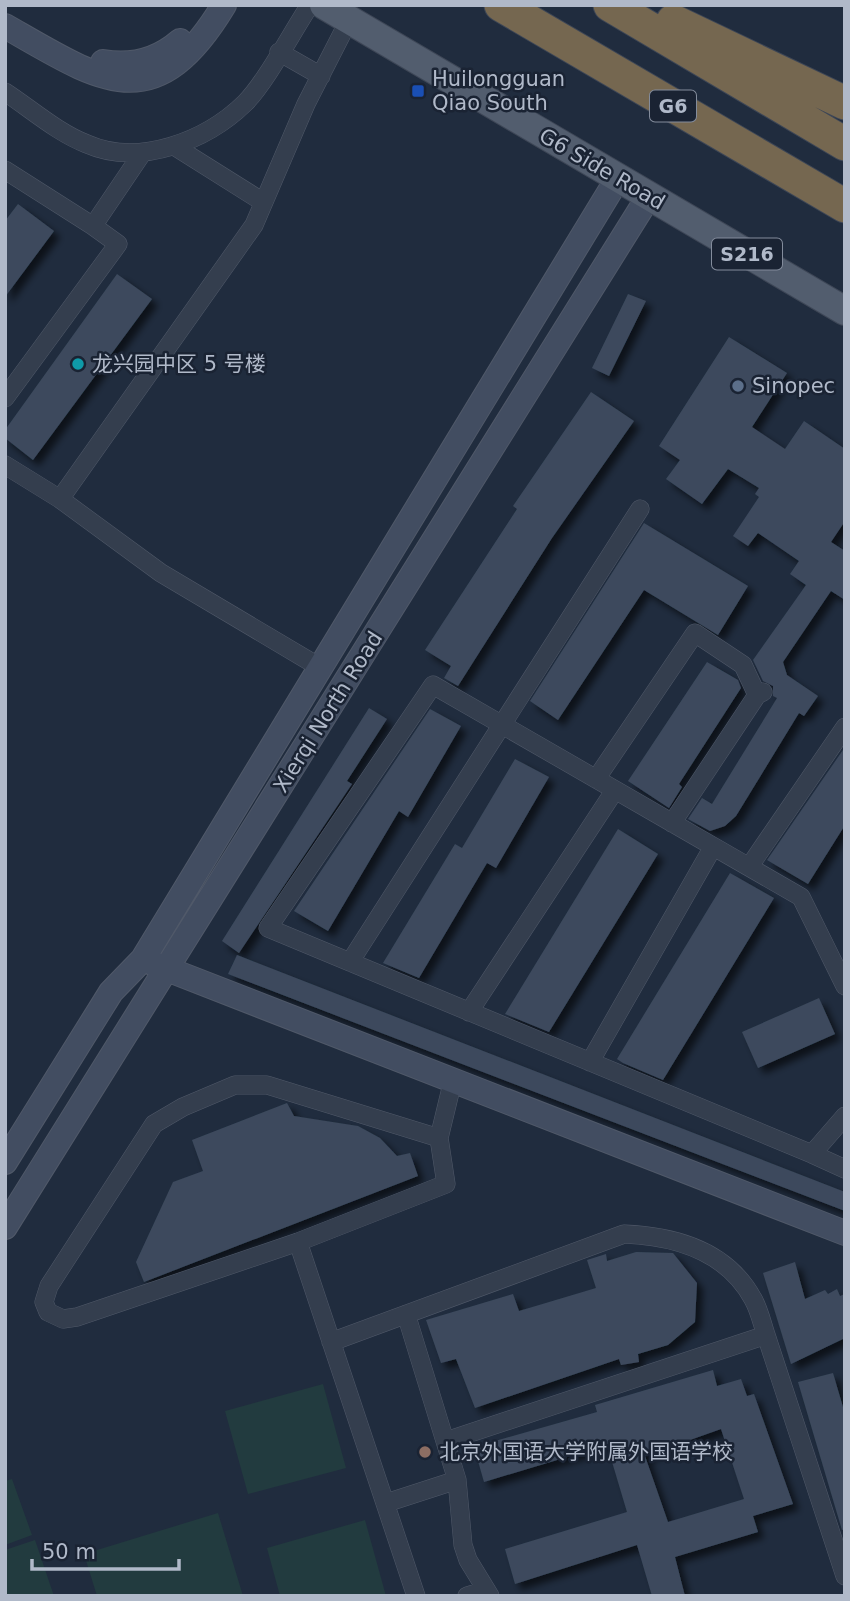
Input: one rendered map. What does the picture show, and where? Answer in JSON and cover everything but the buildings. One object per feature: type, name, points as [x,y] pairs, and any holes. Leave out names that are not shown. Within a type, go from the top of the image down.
[{"type":"highway","name":"G6","points":[[501,5],[845,206]]},
{"type":"highway","name":"G6","points":[[610,5],[845,144]]},
{"type":"highway","points":[[640,5],[845,103]]},
{"type":"main road","points":[[5,10],[80,53],[118,64],[147,60],[162,54],[189,33],[208,5]]},
{"type":"main road","points":[[5,26],[85,72],[110,79],[138,80],[154,76],[183,60],[207,33],[224,5]]},
{"type":"main road","name":"G6 Side Road","points":[[324,5],[845,311]]},
{"type":"main road","name":"Xierqi North Road","points":[[5,1162],[111,992],[143,959],[618,178]]},
{"type":"main road","name":"Xierqi North Road","points":[[5,1227],[649,196]]},
{"type":"main road","points":[[143,959],[845,1233]]},
{"type":"street","points":[[5,92],[87,145],[117,151],[143,152],[174,146],[208,130],[247,102],[310,5]]},
{"type":"street","points":[[60,499],[254,225],[349,20]]},
{"type":"street","points":[[279,52],[321,76]]},
{"type":"street","points":[[174,146],[264,202]]},
{"type":"street","points":[[93,226],[143,152]]},
{"type":"street","points":[[5,398],[118,244],[93,226],[7,177]]},
{"type":"street","points":[[5,465],[60,499],[161,573],[321,667]]},
{"type":"street","points":[[350,962],[640,509]]},
{"type":"street","points":[[596,779],[695,633],[743,665],[760,693],[672,823]]},
{"type":"street","points":[[845,986],[838,957],[801,897],[433,685],[268,928],[845,1169]]},
{"type":"street","points":[[749,867],[845,727]]},
{"type":"street","points":[[469,1012],[615,790]]},
{"type":"street","points":[[590,1062],[713,847]]},
{"type":"street","points":[[439,1138],[267,1085],[235,1085],[183,1107],[154,1124],[49,1286],[44,1302],[48,1312],[64,1319],[77,1317],[298,1242],[446,1184],[439,1138],[453,1080]]},
{"type":"street","points":[[812,1154],[845,1116]]},
{"type":"street","points":[[331,1342],[624,1234],[654,1235],[710,1254],[728,1268],[754,1300],[845,1576]]},
{"type":"street","points":[[298,1242],[416,1596]]},
{"type":"street","points":[[406,1314],[457,1480],[463,1545],[488,1593],[467,1596]]},
{"type":"street","points":[[446,1441],[766,1335]]},
{"type":"street","points":[[386,1503],[457,1480]]},
{"type":"green space","points":[[323,1384],[346,1468],[248,1494],[225,1411]]},
{"type":"green space","points":[[12,1479],[32,1535],[5,1545],[5,1481]]},
{"type":"green space","points":[[218,1513],[243,1596],[97,1596],[84,1554]]},
{"type":"green space","points":[[365,1520],[386,1596],[280,1596],[267,1548]]},
{"type":"green space","points":[[35,1540],[54,1596],[5,1596],[5,1550]]},
{"type":"place","name":"Huilongguan Qiao South","points":[[418,91]]},
{"type":"place","name":"龙兴园中区 5 号楼","points":[[78,364]]},
{"type":"place","name":"Sinopec","points":[[738,386]]},
{"type":"place","name":"北京外国语大学附属外国语学校","points":[[425,1452]]}]
